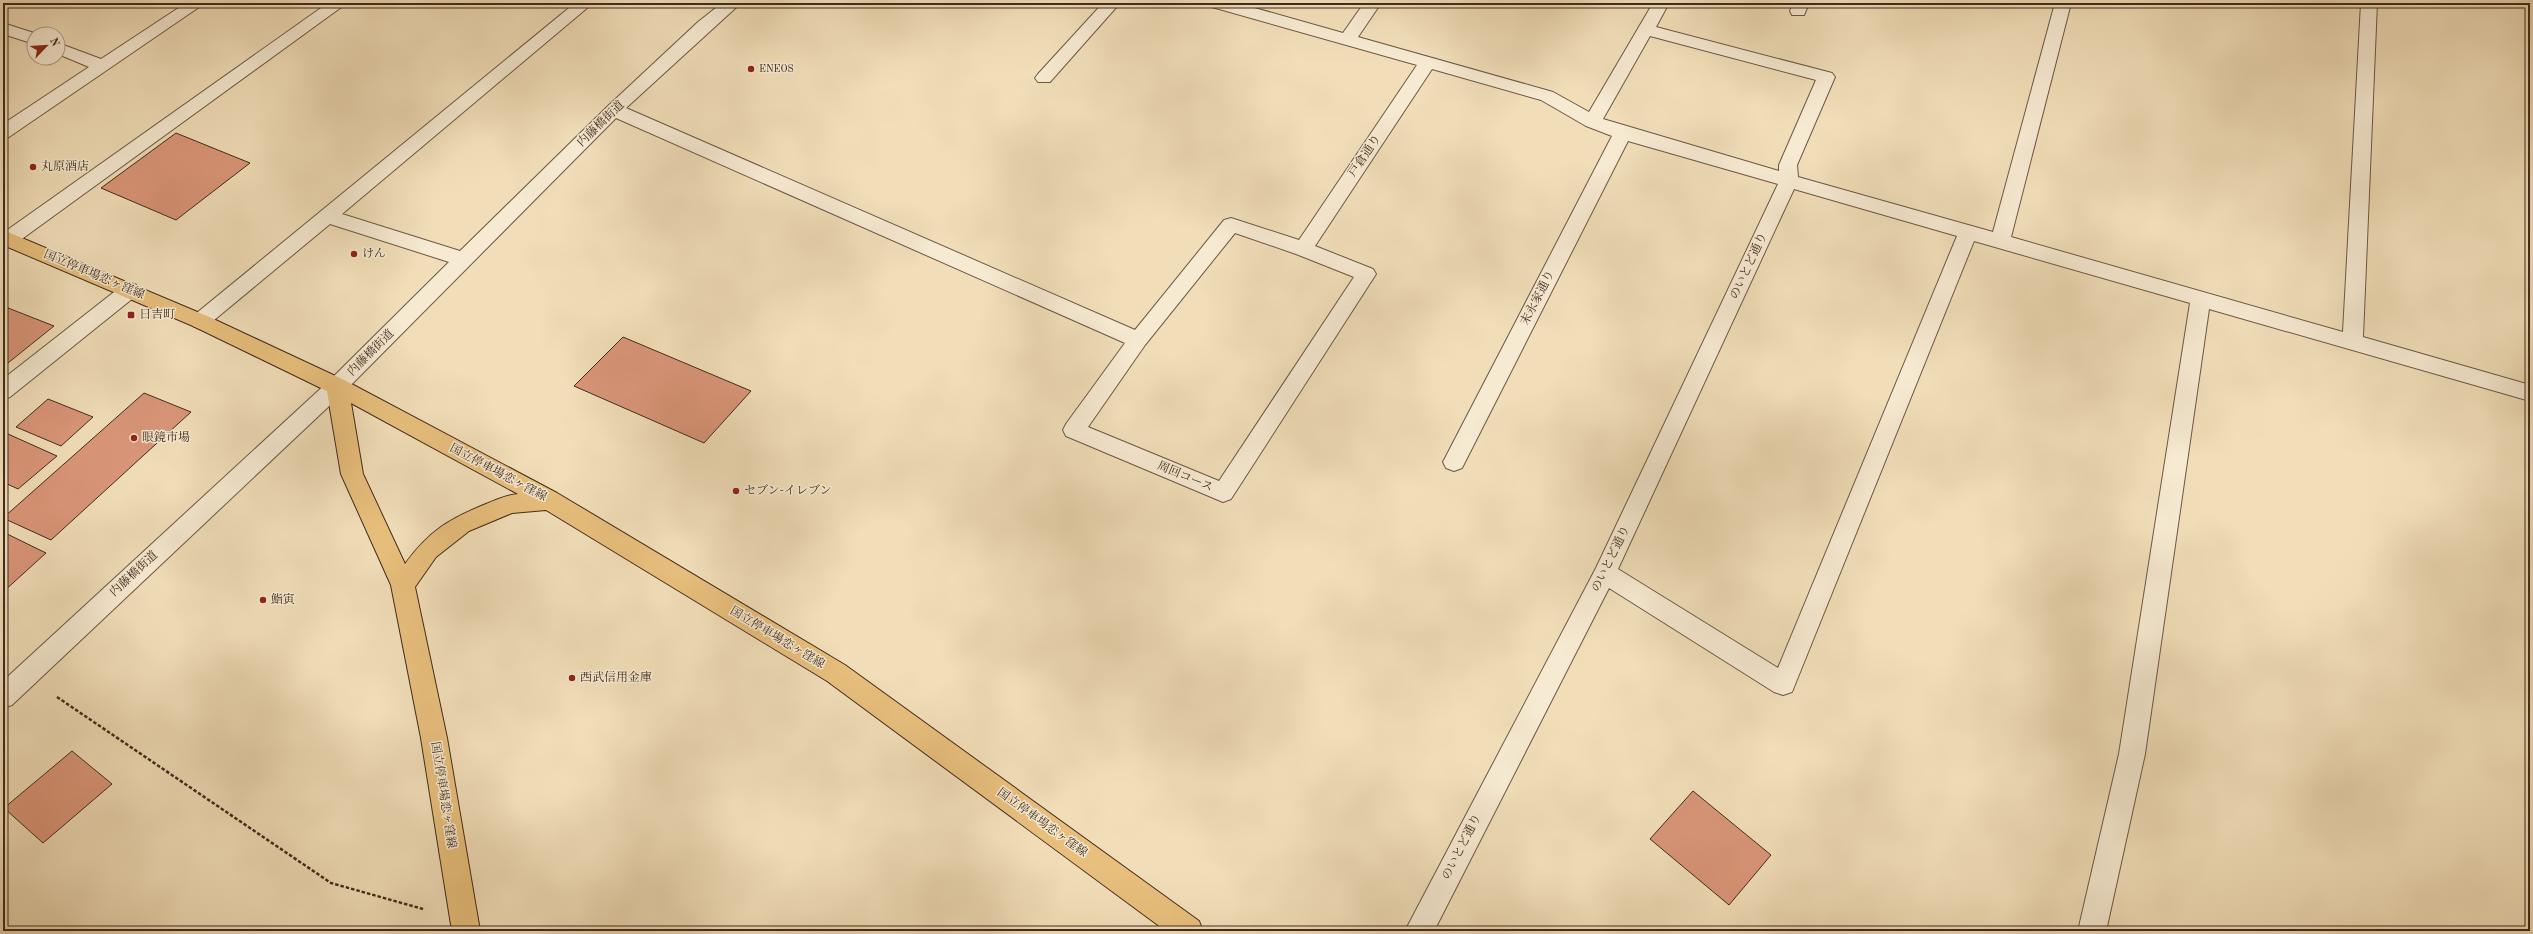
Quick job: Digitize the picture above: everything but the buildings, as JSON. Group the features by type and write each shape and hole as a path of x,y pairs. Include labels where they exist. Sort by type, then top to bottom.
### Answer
{"main road":[{"name":"国立停車場恋ヶ窪線","path":"5,238 200,321 337,386 549,500 836,673 1190,931"},
{"name":"国立停車場恋ヶ窪線","path":"337,386 352,474 403,585 434,738 465,926"},
{"path":"403,585 428,550 461,524 510,504 549,500"}],"street":[{"path":"3,133 196,3"},
{"path":"5,238 339,3"},
{"path":"200,321 585,3"},
{"name":"内藤橋街道","path":"3,697 337,386 614,110 704,26 733,3"},
{"path":"1044,78 1112,3"},
{"path":"1218,3 1427,64 1547,96 1592,122 1623,133 2530,393"},
{"path":"1347,40 1373,3"},
{"path":"1592,122 1661,3"},
{"path":"2000,241 2063,3"},
{"path":"2353,342 2369,3"},
{"path":"3,28 26,36"},
{"path":"1646,30 1826,76 1788,165 1789,180"},
{"path":"66,51 103,66"},
{"name":"戸倉通り","path":"1303,249 1427,64"},
{"path":"614,110 1138,340 1231,224 1303,249"},
{"name":"末永家通り","path":"1454,462 1623,133"},
{"name":"のいとど通り","path":"1419,931 1605,573 1789,180"},
{"path":"328,216 464,260"},
{"path":"1605,573 1783,684 1968,232"},
{"name":"周回コース","path":"1138,340 1074,430 1223,493 1366,274 1303,249"},
{"path":"3,391 130,290"},
{"path":"2092,931 2132,754 2201,298"}],"path":[{"path":"25,676 331,883 465,926"}],"place":[{"name":"ENEOS","path":"751,69"},
{"name":"丸原酒店","path":"33,167"},
{"name":"けん","path":"354,254"},
{"name":"日吉町","path":"131,315"},
{"name":"眼鏡市場","path":"134,438"},
{"name":"セブン-イレブン","path":"736,491"},
{"name":"鮨寅","path":"263,600"},
{"name":"西武信用金庫","path":"572,678"}]}
